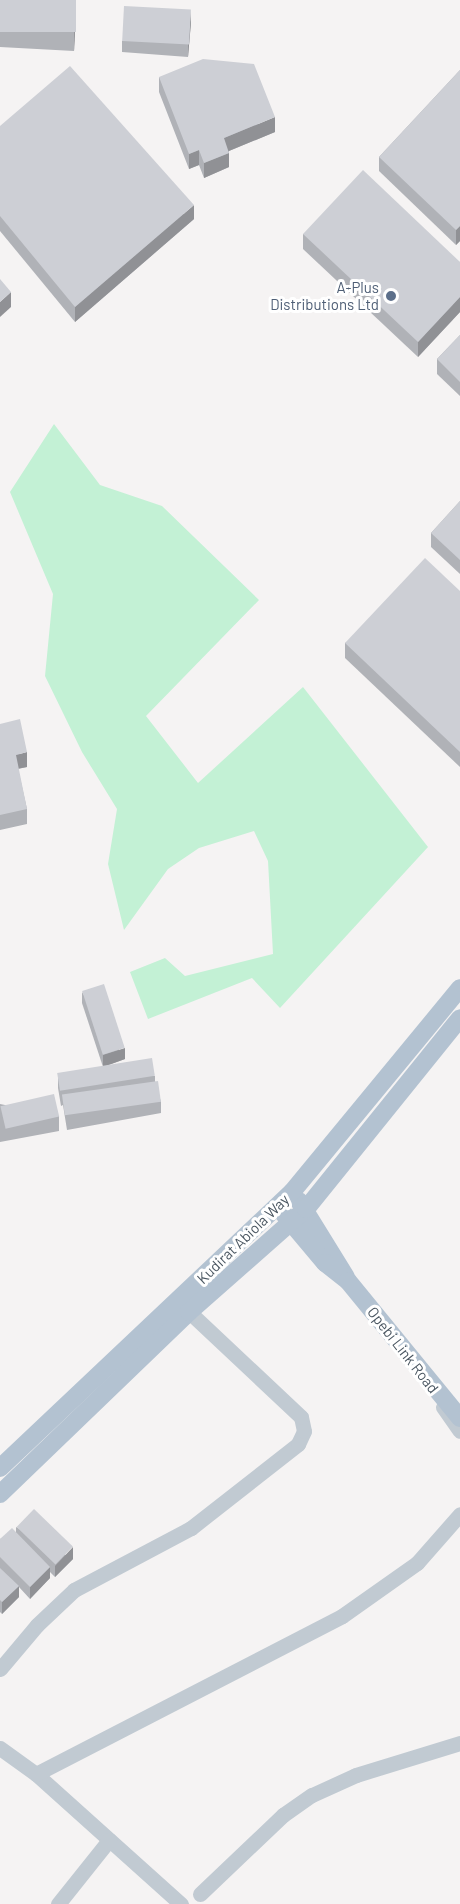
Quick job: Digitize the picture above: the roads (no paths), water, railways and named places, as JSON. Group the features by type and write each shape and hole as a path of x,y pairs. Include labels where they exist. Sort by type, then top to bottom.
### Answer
{"main road":[{"name":"Kudirat Abiola Way","path":"0,1467 292,1192 460,988"},
{"name":"Kudirat Abiola Way","path":"0,1494 189,1312 306,1209 460,1018"},
{"name":"Opebi Link Road","path":"292,1192 306,1209 348,1281 437,1393 460,1418"},
{"name":"Opebi Link Road","path":"277,1206 325,1263 348,1281"}],"street":[{"path":"0,1669 37,1625 74,1590 191,1528 298,1444 304,1431 301,1417 189,1312"},
{"path":"437,1393 460,1431"},
{"path":"36,1774 342,1616 417,1563 460,1514"},
{"path":"200,1894 283,1815 312,1795 356,1775 460,1743"},
{"path":"0,1748 36,1774 181,1904"},
{"path":"58,1904 109,1840"}],"place":[{"name":"A-Plus Distributions Ltd","path":"391,296"}]}
